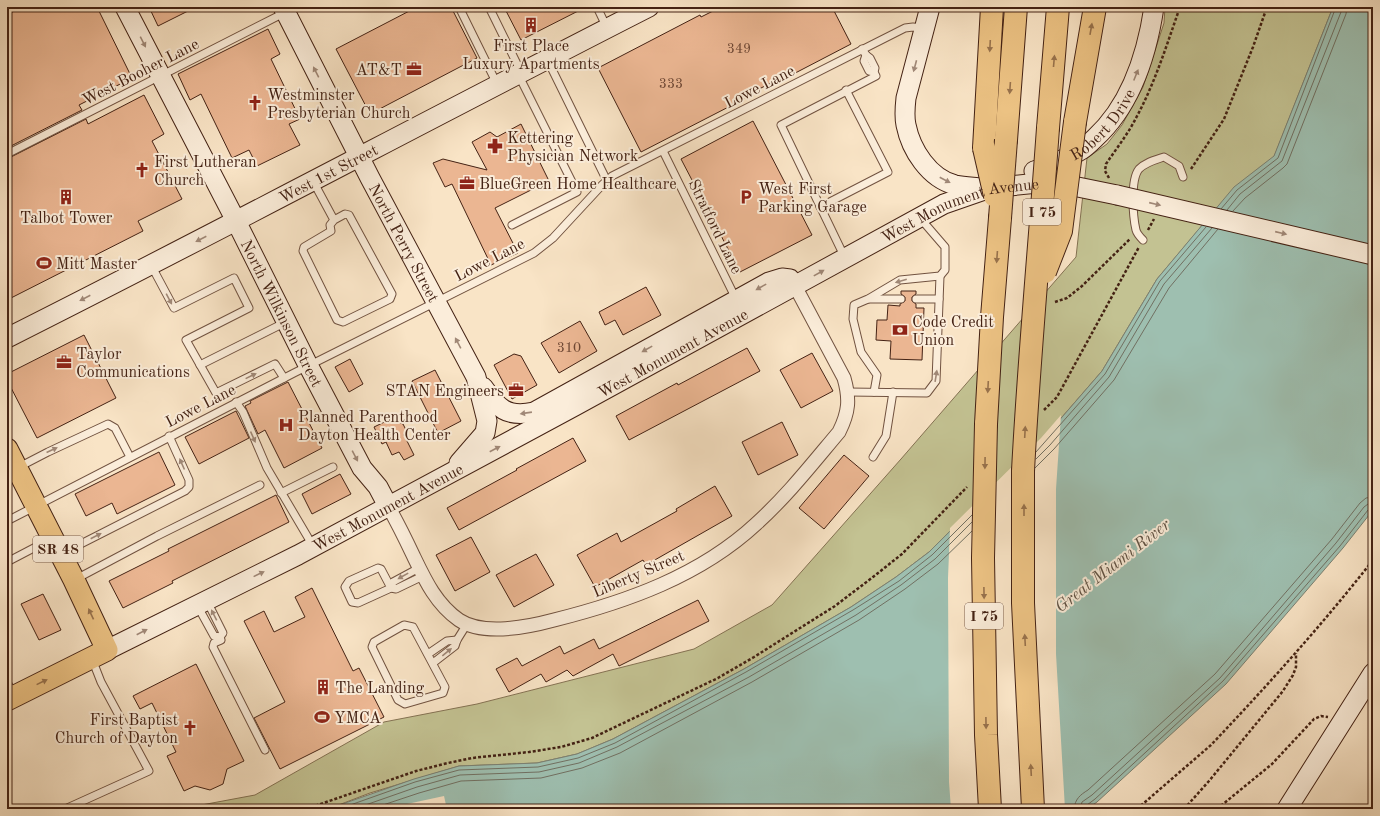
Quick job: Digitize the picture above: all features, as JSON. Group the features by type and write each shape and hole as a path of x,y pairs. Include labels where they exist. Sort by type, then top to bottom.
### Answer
{"highway":[{"path":"992,7 984,148 1000,218"},
{"name":"I 75","path":"990,809 986,728 983,550 986,424 992,317 1016,7"},
{"name":"I 75","path":"1033,809 1023,603 1024,471 1027,388 1045,299 1048,128 1058,7"},
{"path":"1045,299 1061,231 1075,122 1095,7"}],"main road":[{"name":"North Wilkinson Street","path":"125,7 236,221 308,366 362,468 378,487 388,506"},
{"name":"West 1st Street","path":"7,338 649,7"},
{"path":"930,7 906,98 906,125 918,155 930,170 940,178 954,185 990,188"},
{"name":"Robert Drive","path":"990,188 1045,167 1082,150 1104,130 1116,114 1128,93 1151,32 1154,7"},
{"name":"North Perry Street","path":"284,10 359,157 476,377 487,421 485,432 448,474"},
{"name":"West Monument Avenue","path":"10,693 100,654 313,546 448,474 740,307 795,286 944,204 990,188 1038,183 1068,185 1117,195 1373,255"},
{"path":"476,377 495,404 501,409 511,414 534,412 740,307"},
{"name":"SR 48","path":"7,448 74,580 100,654"},
{"path":"1287,809 1368,692 1373,673"}],"street":[{"path":"795,286 844,378 848,392"},
{"name":"Liberty Street","path":"468,625 486,628 531,626 586,612 629,598 674,579 701,565 744,534 783,498 839,432 848,410 848,392"},
{"name":"North Wilkinson Street","path":"388,506 433,594 445,609 468,625"}],"lane":[{"path":"459,7 498,84"},
{"path":"489,7 577,192 588,200"},
{"path":"597,7 608,28"},
{"name":"West Booher Lane","path":"7,154 160,76 284,10"},
{"name":"Lowe Lane","path":"7,521 169,436 534,253 553,238 612,176 864,52 905,28 925,28"},
{"path":"846,258 781,125 846,90 876,76 874,72 869,71 864,61 864,52"},
{"path":"547,59 607,181"},
{"path":"820,207 888,172 846,90"},
{"name":"Stratford Lane","path":"663,151 740,307"},
{"path":"1143,240 1136,232 1134,198 1135,178 1139,170 1150,161 1164,157 1179,166 1183,177"},
{"path":"313,181 334,220"},
{"path":"512,225 577,192"},
{"path":"345,214 349,215 392,294 390,299 343,322 337,320 303,251 304,247 331,231 330,225 334,220 345,214"},
{"path":"848,392 927,393 936,381 940,276 945,270 945,247 919,217"},
{"path":"151,265 174,308 234,278 249,308 186,340 216,393 275,364 284,378"},
{"path":"874,392 877,375 861,352 853,319 854,305 868,299 900,280 940,276"},
{"path":"868,299 901,299"},
{"path":"916,299 939,299"},
{"path":"200,365 286,322"},
{"path":"874,457 886,436 894,392"},
{"path":"236,402 243,412 267,468 313,546"},
{"path":"17,468 108,424 115,428 130,456"},
{"path":"7,562 57,546 185,491 189,487 189,480 169,436"},
{"path":"281,493 333,467"},
{"path":"74,580 157,536 260,485"},
{"path":"390,588 381,569 378,568 349,581 345,587 352,602 358,603 390,588 393,582 421,572"},
{"path":"202,603 214,636 220,637"},
{"path":"202,603 223,633 220,637 221,640 214,643 213,647 264,750"},
{"path":"433,662 455,646 457,640 468,625"},
{"path":"404,626 413,627 433,662 445,687 443,693 405,704 398,700 372,647 374,642 404,626"},
{"path":"428,654 446,641 457,640"},
{"path":"65,809 149,772 101,682 100,654"}],"path":[{"path":"1183,177 1192,168 1224,119 1253,47 1267,7"},
{"path":"1040,414 1057,397 1156,214"},
{"path":"1045,299 1066,298 1082,286 1124,246 1136,232"},
{"path":"306,809 416,771 448,763 472,758 562,747 592,738 718,678 835,606 873,577 902,554 968,486"},
{"path":"1137,809 1211,745 1267,686 1373,560"},
{"path":"1184,809 1209,781 1289,682 1296,667 1296,652"},
{"path":"1218,809 1272,764 1314,719 1321,716 1328,717"}],"shaded area":[{"path":"1165,7 1333,7 1274,157 1221,203 1157,279 1102,371 1043,439 929,552 896,577 851,607 744,669 613,739 577,754 537,763 459,766 370,793 328,809 180,809 255,795 384,722 477,704 694,649 772,605 1076,257 1087,158 1107,144 1122,125 1143,87 1164,23"}],"water":[{"name":"Great Miami River","path":"1333,7 1373,7 1373,510 1343,548 1226,684 1097,802 1087,809 328,809 414,779 459,766 537,763 577,754 613,739 744,669 851,607 896,577 929,552 1043,439 1102,371 1157,279 1234,187 1274,156"}],"pier":[{"path":"1061,415 1056,489 1056,654 1065,809 951,809 949,782 948,578 950,528 1041,438"},
{"path":"444,796 446,805 429,809 408,809 407,804"}],"building":[{"path":"22,7 97,7 132,78 79,105 82,110 7,148 7,15"},
{"path":"149,7 196,7 158,26"},
{"path":"417,7 451,7 477,58 370,114 336,49"},
{"name":"First Place Luxury Apartments","path":"504,7 586,7 521,40"},
{"path":"721,7 832,7 851,44 778,82 777,80 743,97 744,99 641,152 598,68 700,15 701,17"},
{"name":"Westminster Presbyterian Church","path":"268,29 280,54 271,59 300,119 289,124 300,145 257,166 249,150 232,158 201,94 190,100 178,74"},
{"name":"Talbot Tower","path":"144,95 164,134 152,141 182,199 138,221 143,231 7,300 7,159 86,119 88,124"},
{"name":"West First Parking Garage","path":"753,121 812,235 740,272 681,159"},
{"path":"521,124 549,181 495,208 518,253 491,265 452,184 445,187 433,163 443,159 487,170 472,142 490,132 497,137"},
{"path":"646,287 661,315 623,335 615,320 605,325 599,312"},
{"name":"Code Credit Union","path":"901,291 916,291 916,294 912,297 912,301 916,304 916,308 924,308 922,360 890,359 891,341 876,340 877,320 887,320 888,305 900,306 900,304 905,301 905,297 901,294"},
{"path":"580,321 597,351 559,373 541,343"},
{"path":"84,335 116,398 37,438 7,380 7,374"},
{"path":"747,348 760,371 629,440 616,416"},
{"path":"812,353 833,391 801,408 780,370"},
{"path":"514,354 521,356 537,385 512,399 494,365"},
{"path":"350,359 363,384 349,392 335,367"},
{"path":"435,370 461,421 438,433 412,381"},
{"name":"Planned Parenthood Dayton Health Center","path":"288,382 322,448 284,468 265,430 258,434 245,406 251,403 250,401"},
{"path":"236,411 249,438 199,464 185,437"},
{"path":"395,417 398,422 403,424 406,430 404,435 414,455 404,460 399,452 392,455 386,442 382,444 374,427"},
{"path":"782,422 798,455 758,475 742,442"},
{"path":"573,438 586,461 459,530 447,508"},
{"path":"159,452 175,485 117,514 112,503 86,516 75,494"},
{"path":"844,455 869,476 824,529 799,508"},
{"path":"340,474 351,494 312,514 302,494"},
{"path":"715,486 732,516 646,565 643,560 595,587 577,555 617,533 621,542 677,511 676,509"},
{"path":"276,495 289,522 172,581 173,583 123,608 109,581 169,551 168,549"},
{"path":"471,537 490,572 455,591 436,555"},
{"path":"536,554 554,585 514,607 496,575"},
{"name":"The Landing","path":"312,588 353,671 359,668 384,717 280,769 254,718 285,702 244,621 264,611 274,632 305,617 295,597"},
{"path":"43,594 61,630 39,640 21,604"},
{"path":"698,600 709,621 619,666 613,654 573,676 567,670 546,682 541,674 509,692 496,669 517,658 522,666 560,646 564,654 594,639 599,649"},
{"path":"196,664 244,761 227,769 223,784 210,790 195,786 184,791 167,756 176,752 152,703 140,709 133,696"}],"place":[{"name":"First Place Luxury Apartments","path":"531,25"},
{"name":"AT&T","path":"414,69"},
{"name":"Westminster Presbyterian Church","path":"255,103"},
{"name":"Kettering Physician Network","path":"495,146"},
{"name":"First Lutheran Church","path":"142,170"},
{"name":"BlueGreen Home Healthcare","path":"467,183"},
{"name":"Talbot Tower","path":"66,197"},
{"name":"West First Parking Garage","path":"746,197"},
{"name":"Mitt Master","path":"44,263"},
{"name":"Code Credit Union","path":"900,330"},
{"name":"Taylor Communications","path":"64,362"},
{"name":"STAN Engineers","path":"516,390"},
{"name":"Planned Parenthood Dayton Health Center","path":"286,425"},
{"name":"The Landing","path":"323,687"},
{"name":"YMCA","path":"322,717"},
{"name":"First Baptist Church of Dayton","path":"190,728"}]}
